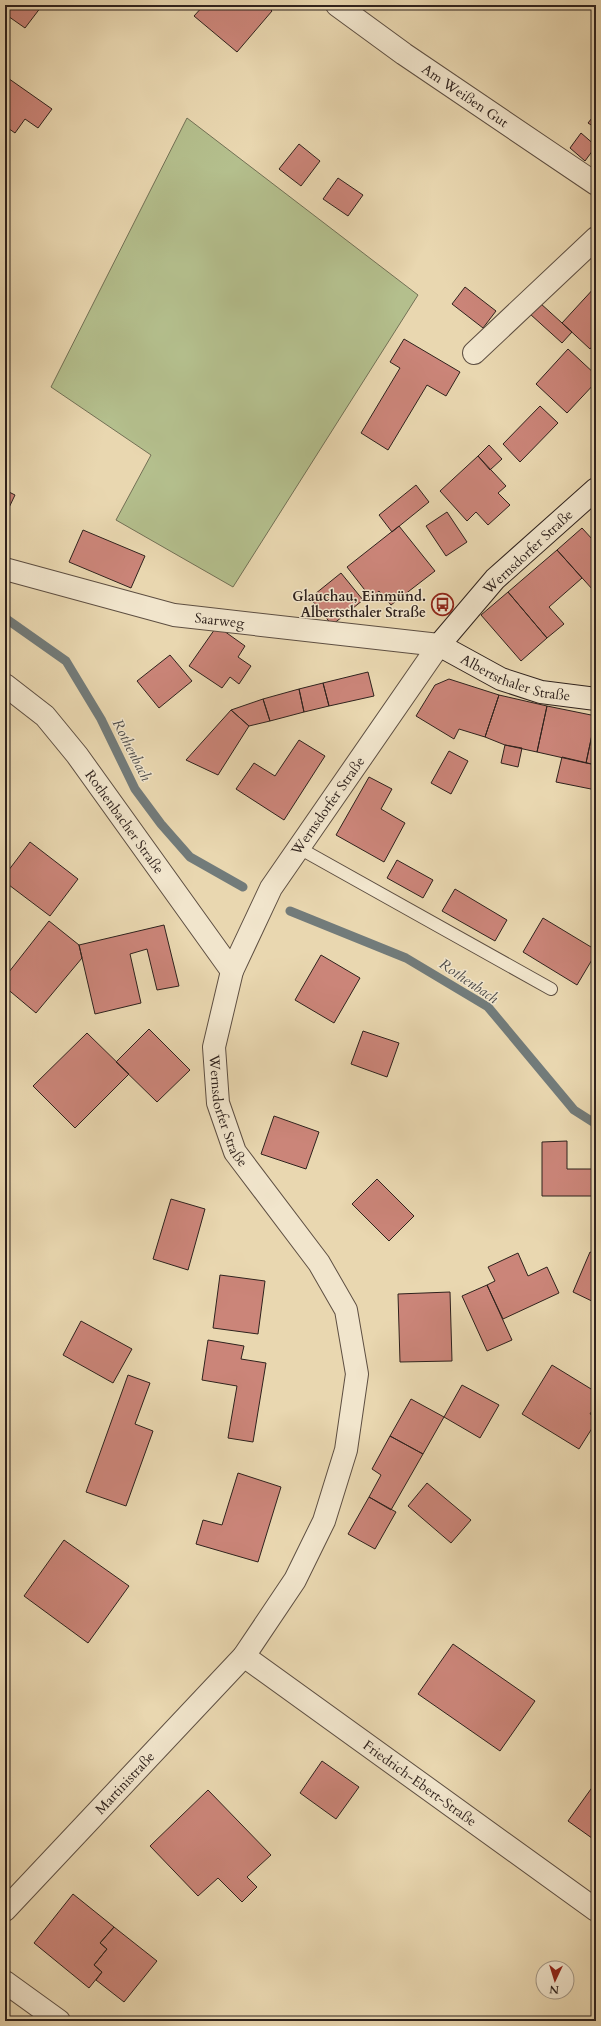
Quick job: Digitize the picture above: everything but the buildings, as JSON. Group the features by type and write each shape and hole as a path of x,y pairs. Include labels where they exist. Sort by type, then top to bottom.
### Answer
{"street":[{"name":"Am Weißen Gut","path":"337,5 404,54 596,184"},
{"path":"474,353 596,238"},
{"name":"Wernsdorfer Straße","path":"244,1656 295,1580 324,1521 346,1450 357,1374 346,1310 319,1263 235,1152 218,1103 214,1047 232,971 271,888 440,645 495,579 596,489"},
{"name":"Saarweg","path":"5,570 174,615 440,645"},
{"name":"Albertsthaler Straße","path":"440,645 501,679 541,692 596,699"},
{"name":"Rothenbacher Straße","path":"5,685 45,716 77,755 232,971"},
{"name":"Friedrich-Ebert-Straße","path":"244,1656 596,1910"},
{"name":"Martinistraße","path":"5,1910 244,1656"},
{"path":"5,1982 59,2021"}],"lane":[{"path":"299,848 551,989"}],"green space":[{"path":"187,118 418,295 233,587 116,520 151,455 51,387"}],"waterway":[{"name":"Rothenbach","path":"5,618 66,661 101,719 135,789 161,824 190,857 243,887"},
{"name":"Rothenbach","path":"290,911 406,958 488,1007 574,1110 596,1124"}],"place":[{"name":"Glauchau, Einmünd. Albertsthaler Straße","path":"442,604"}]}
